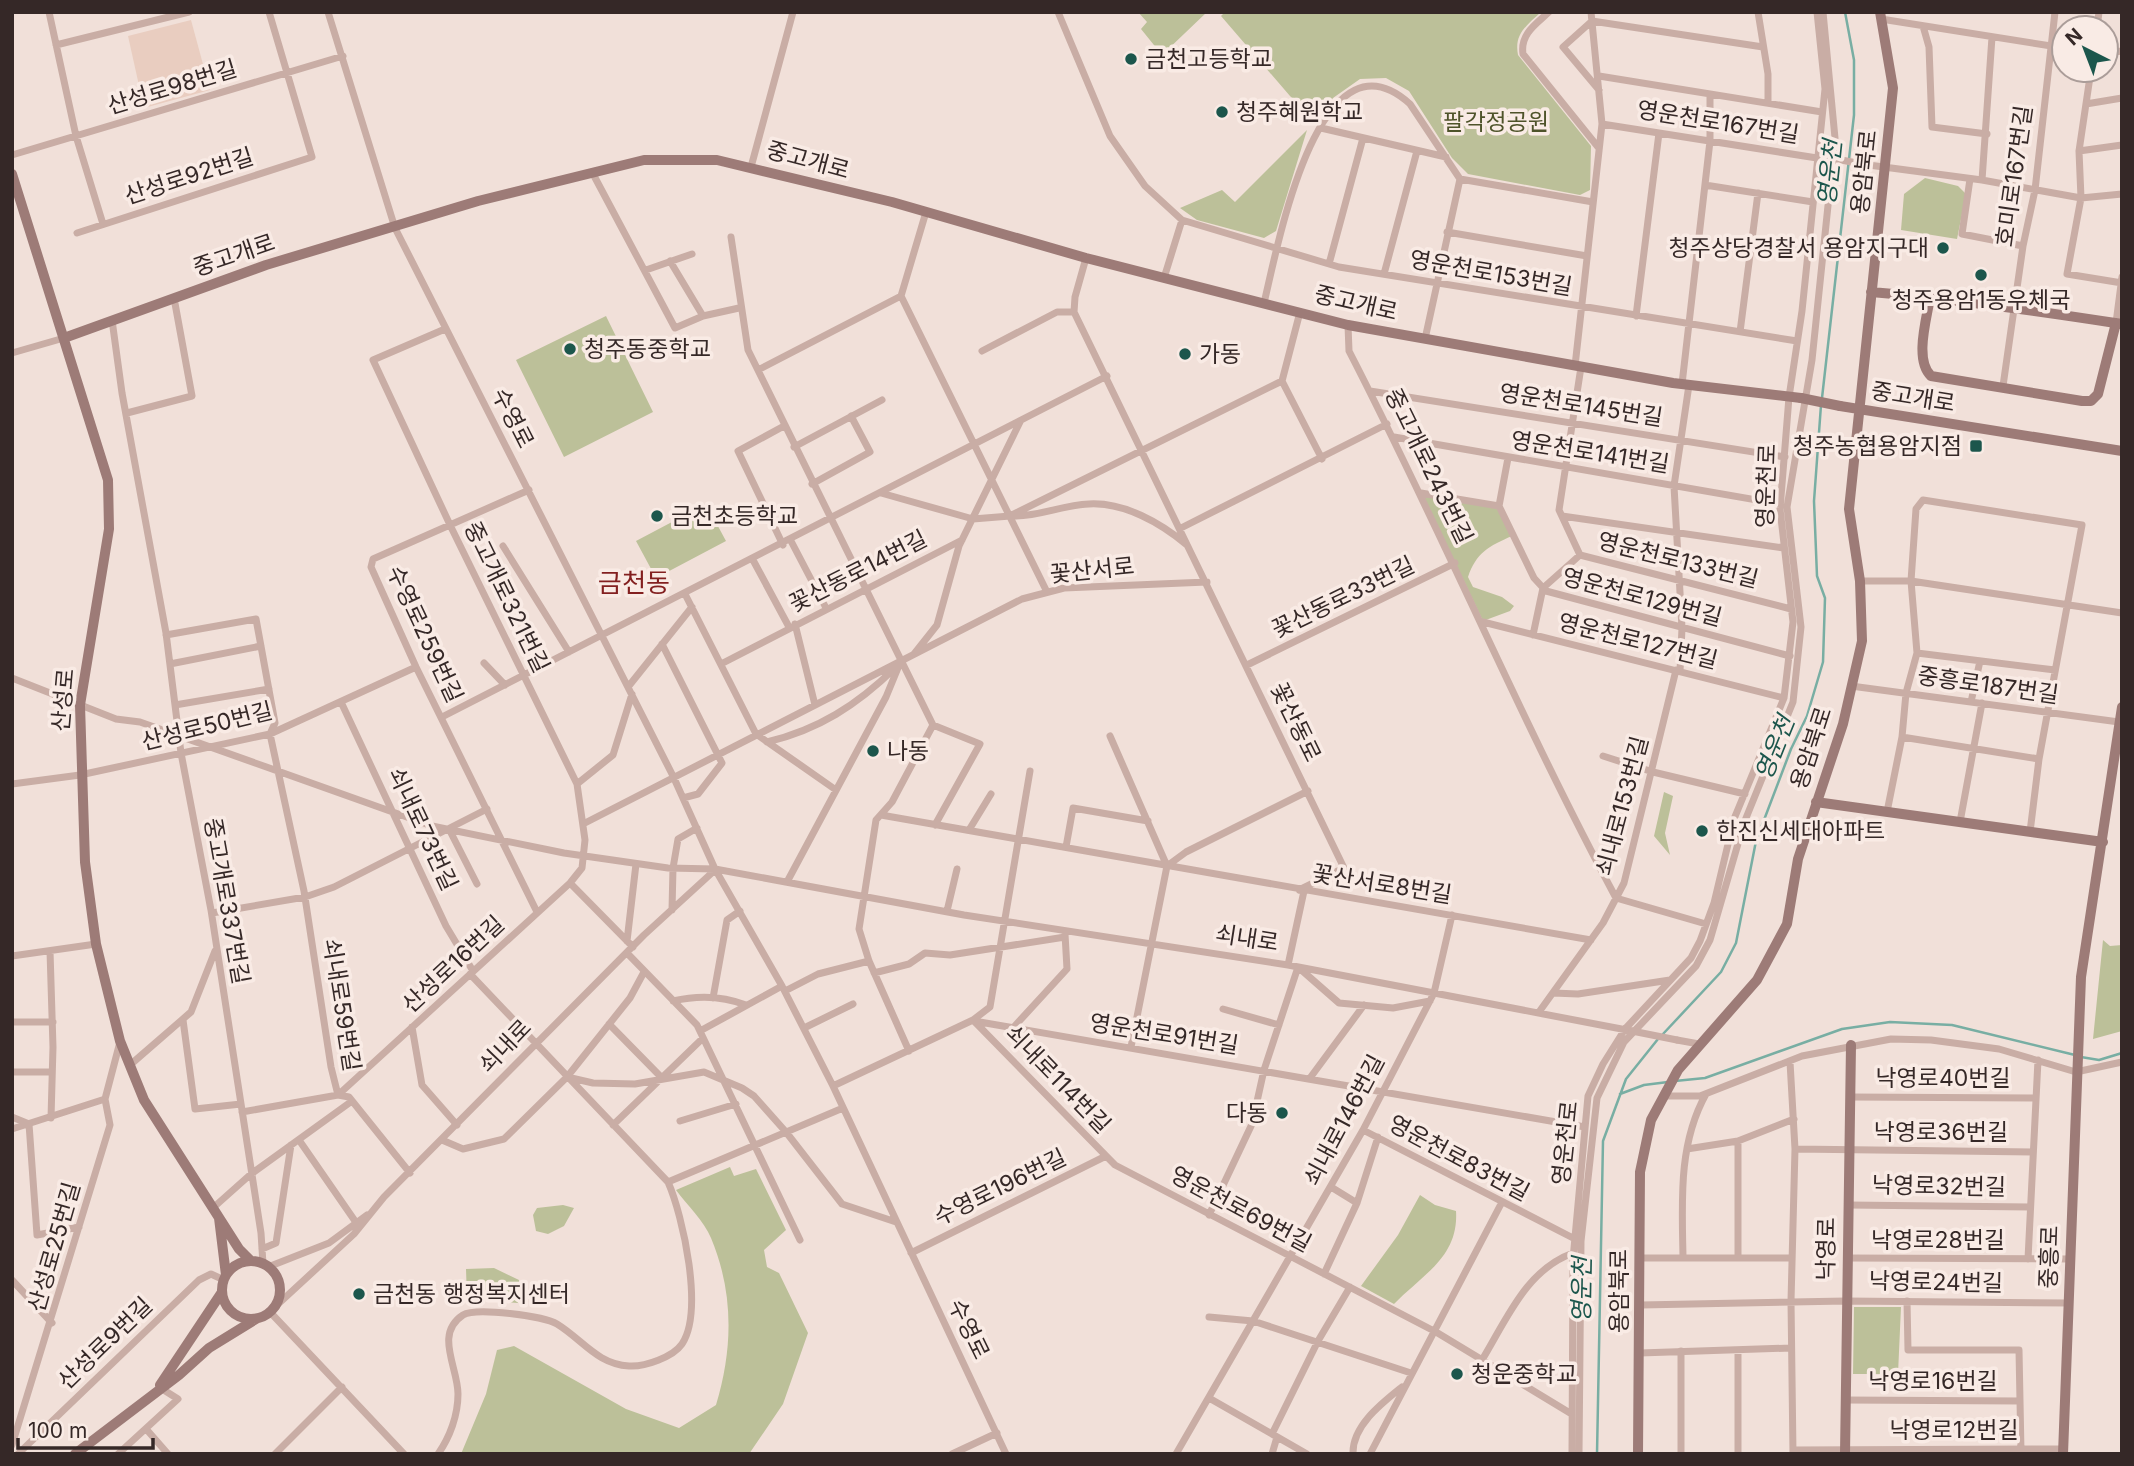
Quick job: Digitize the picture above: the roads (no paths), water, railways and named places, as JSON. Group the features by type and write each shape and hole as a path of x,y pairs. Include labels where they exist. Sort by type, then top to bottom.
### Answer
{"street":[{"path":"49,12 76,136 103,224"},
{"path":"56,45 188,12"},
{"path":"269,12 288,73"},
{"name":"수영로","path":"328,12 395,228 673,776 715,869 783,988 833,1086 1006,1454"},
{"path":"751,166 793,12"},
{"path":"1058,12 1110,136 1144,186 1182,220 1164,278"},
{"path":"1549,12 1527,33 1522,44 1523,54 1598,147"},
{"path":"1758,12 1768,103"},
{"name":"영운천로","path":"1572,1454 1570,1413 1573,1253 1588,1096 1603,1064 1691,958 1706,924 1734,819 1784,698 1790,656 1791,609 1780,503 1789,397 1822,112 1824,69 1817,12"},
{"path":"1579,1454 1581,1241 1597,1098 1624,1042 1696,966 1710,940 1744,823 1793,702 1801,627 1787,507 1814,348 1835,138 1823,12"},
{"path":"1600,91 1563,47 1592,16 1763,47"},
{"name":"영운천로133번길","path":"1592,16 1602,124 1572,423 1559,510 1580,555 1791,609"},
{"path":"1881,16 1923,26 2050,46"},
{"name":"용암북로","path":"1640,1453 1640,1172 1651,1120 1662,1096 1699,1044 1757,980 1787,924 1798,859 1843,724 1862,641 1860,581 1849,509 1893,88 1881,16"},
{"path":"1923,26 1929,47 1932,127 1987,134"},
{"path":"1982,180 1992,37"},
{"name":"호미로167번길","path":"2003,386 2023,246 2035,190 2050,46"},
{"name":"산성로98번길","path":"12,155 343,56"},
{"name":"산성로92번길","path":"77,233 312,157 288,73"},
{"path":"1599,76 1822,112"},
{"path":"1930,297 1922,358 1925,370 1931,376 2091,401 2098,394 2119,323 2121,281 2067,274 2081,198 2079,151 2089,84"},
{"path":"1264,303 1300,165 1310,142 1345,97 1359,87 1382,86 1399,94 1410,104 1460,179 1593,202"},
{"name":"쇠내로153번길","path":"1539,1012 1591,940 1624,883 1678,671 1682,628 1674,486 1710,141 1710,94"},
{"path":"2086,104 2122,98"},
{"name":"영운천로167번길","path":"1602,124 1817,158 1827,156 1886,169"},
{"path":"1321,128 1446,158"},
{"path":"1636,316 1659,133"},
{"path":"1329,264 1363,138"},
{"path":"2079,151 2122,145"},
{"path":"1384,274 1417,151"},
{"name":"중고개로","path":"12,352 64,338 266,265 478,201 644,160 717,160 751,166 1086,258 1348,325 1685,384 1801,398 2122,452"},
{"path":"1886,169 1982,180 2081,198 2122,194"},
{"path":"592,172 675,328 703,316 739,308"},
{"name":"산성로","path":"12,174 107,480 109,529 80,705 80,775 85,862 96,944 120,1041 144,1100 239,1249 251,1261"},
{"path":"1424,339 1460,179"},
{"path":"1970,179 1962,234 2023,246"},
{"path":"1705,185 1813,202"},
{"path":"1740,332 1758,193"},
{"path":"926,212 901,296 1047,592"},
{"name":"영운천로153번길","path":"1182,220 1329,264 1582,308 1797,341"},
{"path":"1447,232 1587,256"},
{"path":"731,237 739,308 748,350 811,484 933,725 980,744 935,825"},
{"path":"646,270 692,254"},
{"path":"982,351 1057,312 1074,312 1075,297 1086,258"},
{"path":"670,261 703,316"},
{"path":"1871,292 2014,306 2075,319 2119,323"},
{"path":"758,370 901,296"},
{"path":"127,413 192,396 174,298"},
{"name":"꽃산동로","path":"1074,312 1143,449 1344,868 1301,890"},
{"path":"1300,312 1282,381 1322,459"},
{"name":"중고개로337번길","path":"112,320 166,635 178,737 212,913 265,1265"},
{"name":"중고개로243번길","path":"1348,325 1349,351 1421,493 1586,842 1616,898"},
{"name":"중고개로321번길","path":"445,329 373,360 451,527 577,784 583,824 582,856"},
{"path":"442,717 787,543 880,492 1107,376"},
{"path":"880,492 974,519 1010,516 1282,381"},
{"name":"영운천로145번길","path":"1370,391 1785,457"},
{"path":"794,447 882,400"},
{"path":"811,484 870,452 851,416"},
{"path":"962,540 1020,421"},
{"path":"1181,528 1387,424"},
{"path":"783,426 738,451 787,543 827,608"},
{"name":"영운천로141번길","path":"1394,438 1780,503"},
{"path":"1421,493 1499,506 1508,458"},
{"name":"수영로259번길","path":"529,490 451,527 373,559 371,567 416,667 537,912"},
{"path":"1887,812 1902,737 1906,693 1917,653 1911,581 1916,509 1923,500 2082,525 2039,759 2031,832"},
{"name":"꽃산동로","path":"1010,516 1033,516 1089,504 1108,505 1152,521 1190,548"},
{"name":"영운천로129번길","path":"1499,506 1534,578 1543,589 1790,656"},
{"path":"1562,516 1784,548"},
{"name":"꽃산동로14번길","path":"721,664 792,625 962,540"},
{"name":"꽃산동로14번길","path":"946,594 962,540"},
{"path":"503,546 569,652"},
{"path":"1533,635 1543,589 1580,555"},
{"path":"753,560 792,625 815,705"},
{"name":"꽃산동로33번길","path":"1247,665 1455,564"},
{"path":"1860,581 1911,581 2122,613"},
{"name":"꽃산서로","path":"583,824 1022,599 1077,587 1207,582"},
{"path":"685,594 756,734 836,790"},
{"name":"꽃산서로","path":"912,656 937,625 946,594"},
{"path":"577,784 613,755 630,691 662,644 692,607"},
{"name":"쇠내로59번길","path":"166,635 256,619 275,723 270,734 305,897 331,1067 338,1095 352,1101 410,1173"},
{"name":"영운천로127번길","path":"1483,622 1784,698"},
{"path":"662,644 722,763 698,794 683,798"},
{"path":"170,664 261,646"},
{"path":"1917,653 2055,670"},
{"path":"1971,702 1980,661"},
{"path":"767,742 802,734 836,715 882,680 900,662"},
{"path":"787,882 886,697 900,662"},
{"path":"484,663 505,685"},
{"name":"산성로50번길","path":"12,784 80,775 270,734 416,667"},
{"path":"12,678 116,719 140,722 206,748 394,813 449,829 582,856 673,868 715,869"},
{"name":"중흥로187번길","path":"1852,685 2119,722"},
{"path":"175,705 268,689"},
{"name":"쇠내로73번길","path":"341,702 446,926 471,973 668,1182"},
{"path":"1960,822 1982,704"},
{"path":"1816,802 2103,842 2122,707"},
{"path":"909,1051 869,961 859,929 876,820 892,802 933,725"},
{"path":"1110,736 1167,866 1130,1047"},
{"path":"1902,737 2039,759"},
{"path":"1603,757 1745,794"},
{"path":"833,1086 973,1020 990,1007 1021,839 1030,771"},
{"path":"1167,866 1186,852 1308,791"},
{"path":"969,830 991,794"},
{"path":"1066,847 1073,808 1148,821"},
{"path":"212,913 305,897 334,887 487,809"},
{"name":"꽃산서로8번길","path":"881,815 1591,940"},
{"path":"672,910 673,868 678,839 697,828"},
{"path":"449,829 477,884"},
{"name":"중흥로","path":"2063,1451 2081,977 2103,842"},
{"name":"산성로16번길","path":"338,1095 570,883 582,868 582,856"},
{"path":"626,941 636,863"},
{"name":"쇠내로","path":"273,1309 354,1234 368,1215 536,1044 715,869 1065,933 1151,943 1288,965 1432,997 1539,1012 1699,1044"},
{"path":"947,911 957,869"},
{"path":"570,883 626,941 644,972 701,1035 800,1240"},
{"path":"1288,965 1301,890"},
{"path":"1616,898 1706,924"},
{"path":"713,998 727,919 740,911"},
{"name":"쇠내로146번길","path":"1176,1454 1363,1130 1432,997 1452,915"},
{"path":"874,973 909,964 925,953 950,956 1065,933 1067,969 1012,1029"},
{"path":"12,957 96,944"},
{"path":"130,1065 191,1013 216,949"},
{"path":"50,951 53,1022 51,1118"},
{"path":"613,1125 701,1035 746,1005 818,974 869,961"},
{"path":"1209,1214 1252,1124 1264,1070 1298,967 1339,1003 1393,1008 1432,997"},
{"path":"442,1140 463,1149 504,1139 567,1077 631,998 644,972"},
{"path":"1553,993 1578,994 1671,980"},
{"path":"673,1002 691,997 730,999 746,1005"},
{"path":"804,1028 853,1004"},
{"path":"1310,1078 1364,1005"},
{"path":"1223,1009 1279,1025"},
{"path":"183,1020 195,1110 241,1108 338,1095"},
{"name":"영운천로91번길","path":"973,1020 1012,1029 1382,1090 1585,1127"},
{"name":"쇠내로114번길","path":"973,1020 1115,1165"},
{"path":"14,1022 53,1022"},
{"path":"609,1024 661,1077"},
{"path":"412,1027 422,1085 457,1125"},
{"path":"1662,1096 1707,1094 1790,1062 1850,1045 1891,1039 1931,1040 1998,1049 2076,1067 2122,1062"},
{"name":"산성로25번길","path":"12,1445 52,1323 110,1125 105,1099 120,1041"},
{"name":"낙영로","path":"1845,1451 1850,1045"},
{"name":"낙영로28번길","path":"2028,1259 2038,1060"},
{"path":"1790,1062 1795,1149 1791,1301 1793,1452"},
{"path":"12,1072 52,1072"},
{"path":"567,1077 593,1083 635,1084 661,1077 704,1072 754,1096 842,1204 896,1222"},
{"path":"1683,1257 1682,1194 1689,1132 1707,1094"},
{"name":"낙영로40번길","path":"1850,1097 2035,1098"},
{"path":"12,1129 105,1099"},
{"path":"256,1319 233,1313 224,1283 216,1211 251,1174 352,1101"},
{"path":"680,1121 736,1104"},
{"path":"438,1454 455,1420 458,1393 448,1335 453,1324 466,1313 479,1310 556,1323 605,1362 632,1367 659,1360 682,1344 692,1309 680,1209 668,1182 843,1108"},
{"path":"12,1117 29,1124"},
{"path":"1687,1149 1738,1141 1794,1119"},
{"path":"29,1124 37,1234 79,1227"},
{"name":"영운천로83번길","path":"1363,1130 1575,1239"},
{"path":"1324,1274 1357,1203 1378,1138"},
{"path":"299,1140 355,1222"},
{"path":"1738,1141 1738,1256"},
{"path":"262,1248 276,1244 291,1145"},
{"name":"낙영로36번길","path":"1795,1149 2033,1156"},
{"name":"수영로196번길","path":"911,1253 1106,1156"},
{"name":"영운천로69번길","path":"1115,1165 1433,1331 1570,1413"},
{"path":"1331,1186 1357,1203"},
{"path":"1370,1454 1502,1202"},
{"name":"낙영로32번길","path":"1848,1205 2031,1207"},
{"path":"265,1265 330,1243 368,1215"},
{"path":"1482,1360 1527,1285 1540,1271 1573,1253"},
{"path":"1639,1258 1792,1258"},
{"name":"낙영로28번길","path":"1847,1258 2070,1259"},
{"path":"75,1454 142,1404 159,1387 224,1283 239,1264 251,1261 265,1265 279,1280 279,1298 273,1309 231,1332 179,1375 159,1387"},
{"name":"산성로9번길","path":"18,1454 199,1280 211,1274 224,1283"},
{"path":"12,1280 52,1323"},
{"path":"1272,1454 1274,1435 1318,1341 1350,1287"},
{"name":"낙영로24번길","path":"1641,1305 1791,1301 2068,1303"},
{"path":"1907,1301 1908,1350 2019,1350 2021,1452"},
{"path":"273,1309 404,1454"},
{"path":"1209,1317 1253,1321 1411,1373"},
{"path":"1640,1353 1791,1348"},
{"path":"1738,1350 1738,1454"},
{"path":"1681,1351 1681,1454"},
{"path":"1353,1454 1354,1438 1369,1418 1406,1384"},
{"path":"118,1454 178,1399 159,1387"},
{"path":"275,1454 342,1387"},
{"path":"1209,1398 1307,1454"},
{"name":"낙영로16번길","path":"1846,1400 2020,1401"},
{"path":"147,1430 168,1454"},
{"path":"952,1454 996,1433"},
{"name":"낙영로12번길","path":"1793,1452 2063,1451"}],"waterway":[{"name":"영운천","path":"1822,398 1854,115 1854,60 1845,12"},
{"name":"영운천","path":"1663,1034 1721,972 1736,943 1756,841 1791,749 1807,716 1823,662 1825,598 1817,576 1814,501 1821,405"},
{"path":"1675,1081 1705,1078 1842,1029 1890,1022 1952,1025 2075,1055"},
{"name":"영운천","path":"1597,1454 1603,1141 1626,1079 1658,1039"},
{"path":"2081,1057 2099,1060 2122,1053"},
{"path":"1620,1094 1644,1085 1668,1082"}],"place":[{"name":"금천고등학교","path":"1131,59"},
{"name":"청주혜원학교","path":"1222,112"},
{"name":"청주상당경찰서 용암지구대","path":"1943,248"},
{"name":"청주용암1동우체국","path":"1981,275"},
{"name":"청주동중학교","path":"570,349"},
{"name":"가동","path":"1185,354"},
{"name":"청주농협용암지점","path":"1976,446"},
{"name":"금천초등학교","path":"657,516"},
{"name":"나동","path":"873,751"},
{"name":"한진신세대아파트","path":"1702,831"},
{"name":"다동","path":"1282,1113"},
{"name":"금천동 행정복지센터","path":"359,1294"},
{"name":"청운중학교","path":"1457,1374"}],"district":[{"name":"금천동","path":"634,583"}],"park label":[{"name":"팔각정공원","path":"1496,122"}]}
